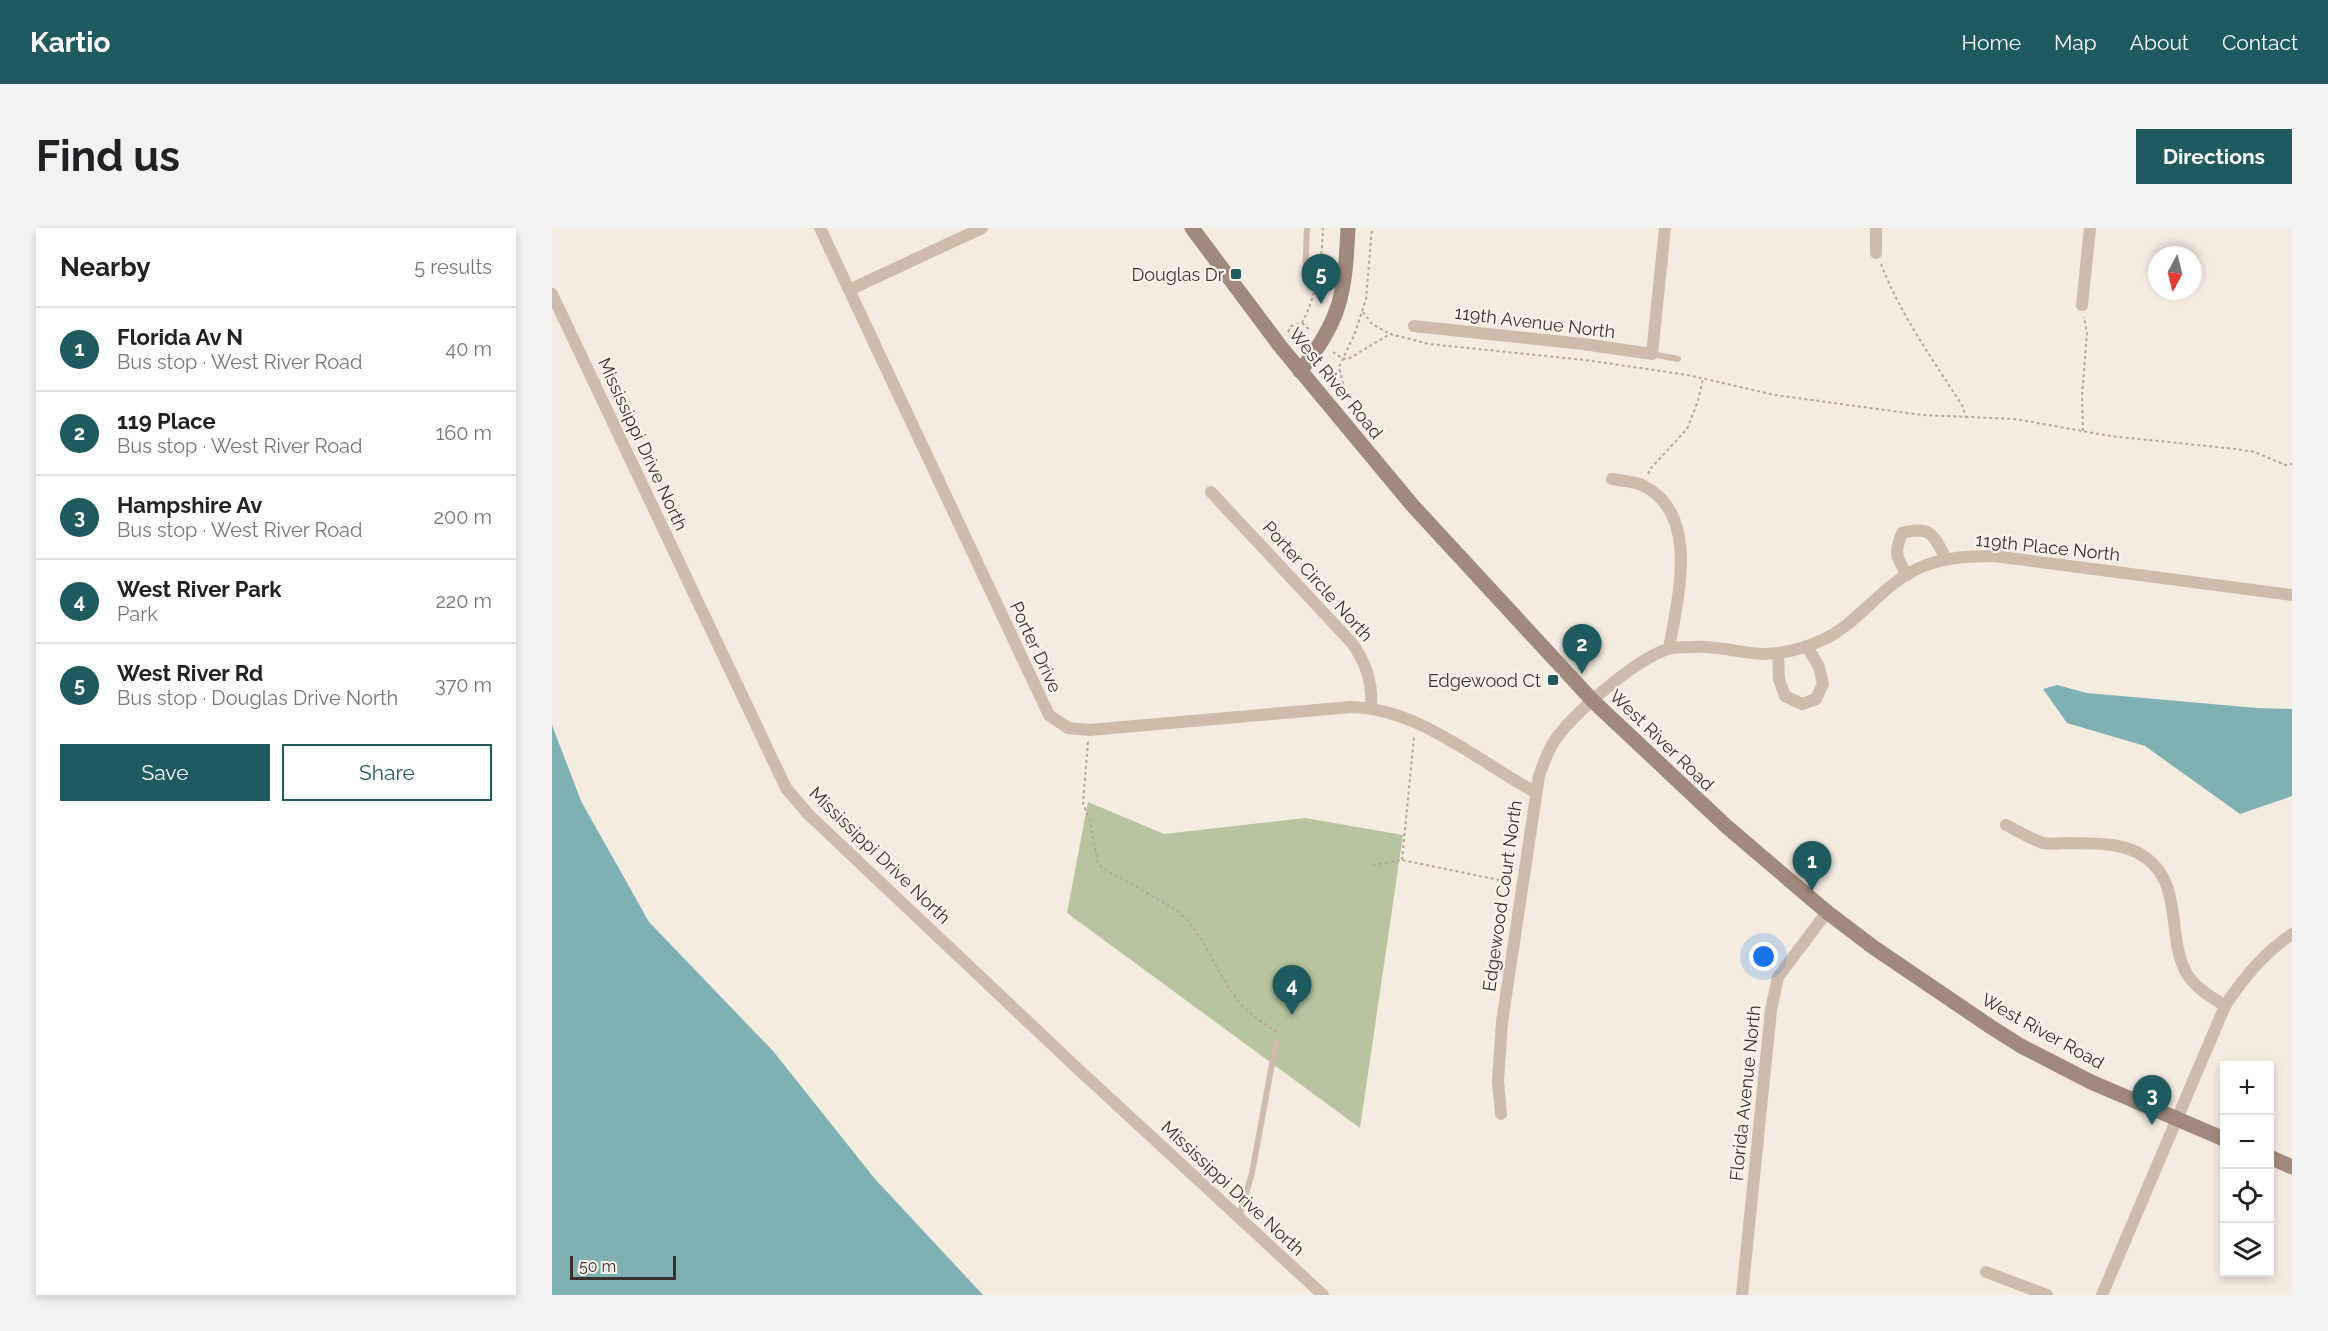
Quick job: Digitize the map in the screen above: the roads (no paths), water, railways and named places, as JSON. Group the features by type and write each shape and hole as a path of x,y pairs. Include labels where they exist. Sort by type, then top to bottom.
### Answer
{"main road":[{"name":"West River Road","path":"1192,228 1300,371 1413,507 1593,701 1726,826 1827,912 1921,981 2021,1046 2091,1082 2220,1137"},
{"path":"1300,371 1323,342 1341,300 1345,278 1348,228"},
{"path":"2274,1159 2292,1167"}],"street":[{"name":"Porter Drive","path":"820,228 1042,703 1049,715 1059,723 1077,730 1089,730 1371,707 1416,722 1535,792"},
{"path":"849,290 982,228"},
{"path":"1652,354 1665,228"},
{"path":"1876,228 1876,254"},
{"path":"2082,305 2090,228"},
{"name":"Mississippi Drive North","path":"552,294 786,788 808,814 1072,1064 1323,1295"},
{"name":"119th Avenue North","path":"1414,326 1583,344 1652,354"},
{"path":"1612,479 1642,484 1653,491 1672,512 1680,547 1679,586 1669,649"},
{"name":"Porter Circle North","path":"1211,492 1351,642 1362,657 1369,675 1371,707"},
{"path":"1907,575 1897,558 1897,547 1902,533 1917,528 1933,535 1946,559"},
{"name":"119th Place North","path":"1593,701 1636,665 1669,649 1709,646 1762,654 1778,653 1822,640 1853,621 1907,575 1946,559 1994,556 2292,595"},
{"path":"1778,653 1779,679 1785,696 1802,704 1816,699 1824,684 1819,667 1807,646"},
{"name":"Edgewood Court North","path":"1501,1114 1498,1081 1499,1049 1524,885 1535,792 1539,776 1554,742 1593,701"},
{"path":"2006,825 2044,843 2105,844 2127,848 2145,857 2160,870 2168,888 2179,951 2187,974 2201,991 2226,1006"},
{"name":"Florida Avenue North","path":"1742,1295 1770,1010 1779,976 1827,912"},
{"path":"2102,1295 2226,1006 2240,983 2258,963 2292,934"},
{"path":"1986,1272 2047,1295"}],"lane":[{"path":"1305,280 1307,228"},
{"path":"1652,354 1678,359"},
{"path":"1239,1217 1252,1173 1276,1041"}],"water":[{"path":"2057,685 2087,693 2292,709 2292,796 2240,814 2145,746 2067,723 2043,689"},
{"path":"552,725 581,801 649,922 773,1051 875,1179 983,1295 552,1295"}],"place":[{"name":"Douglas Dr","path":"1236,274"},
{"name":"West River Rd","path":"1321,304"},
{"name":"119 Place","path":"1582,674"},
{"name":"Edgewood Ct","path":"1553,680"},
{"name":"Florida Av N","path":"1812,891"},
{"name":"West River Park","path":"1292,1015"},
{"name":"Hampshire Av","path":"2152,1125"}]}
